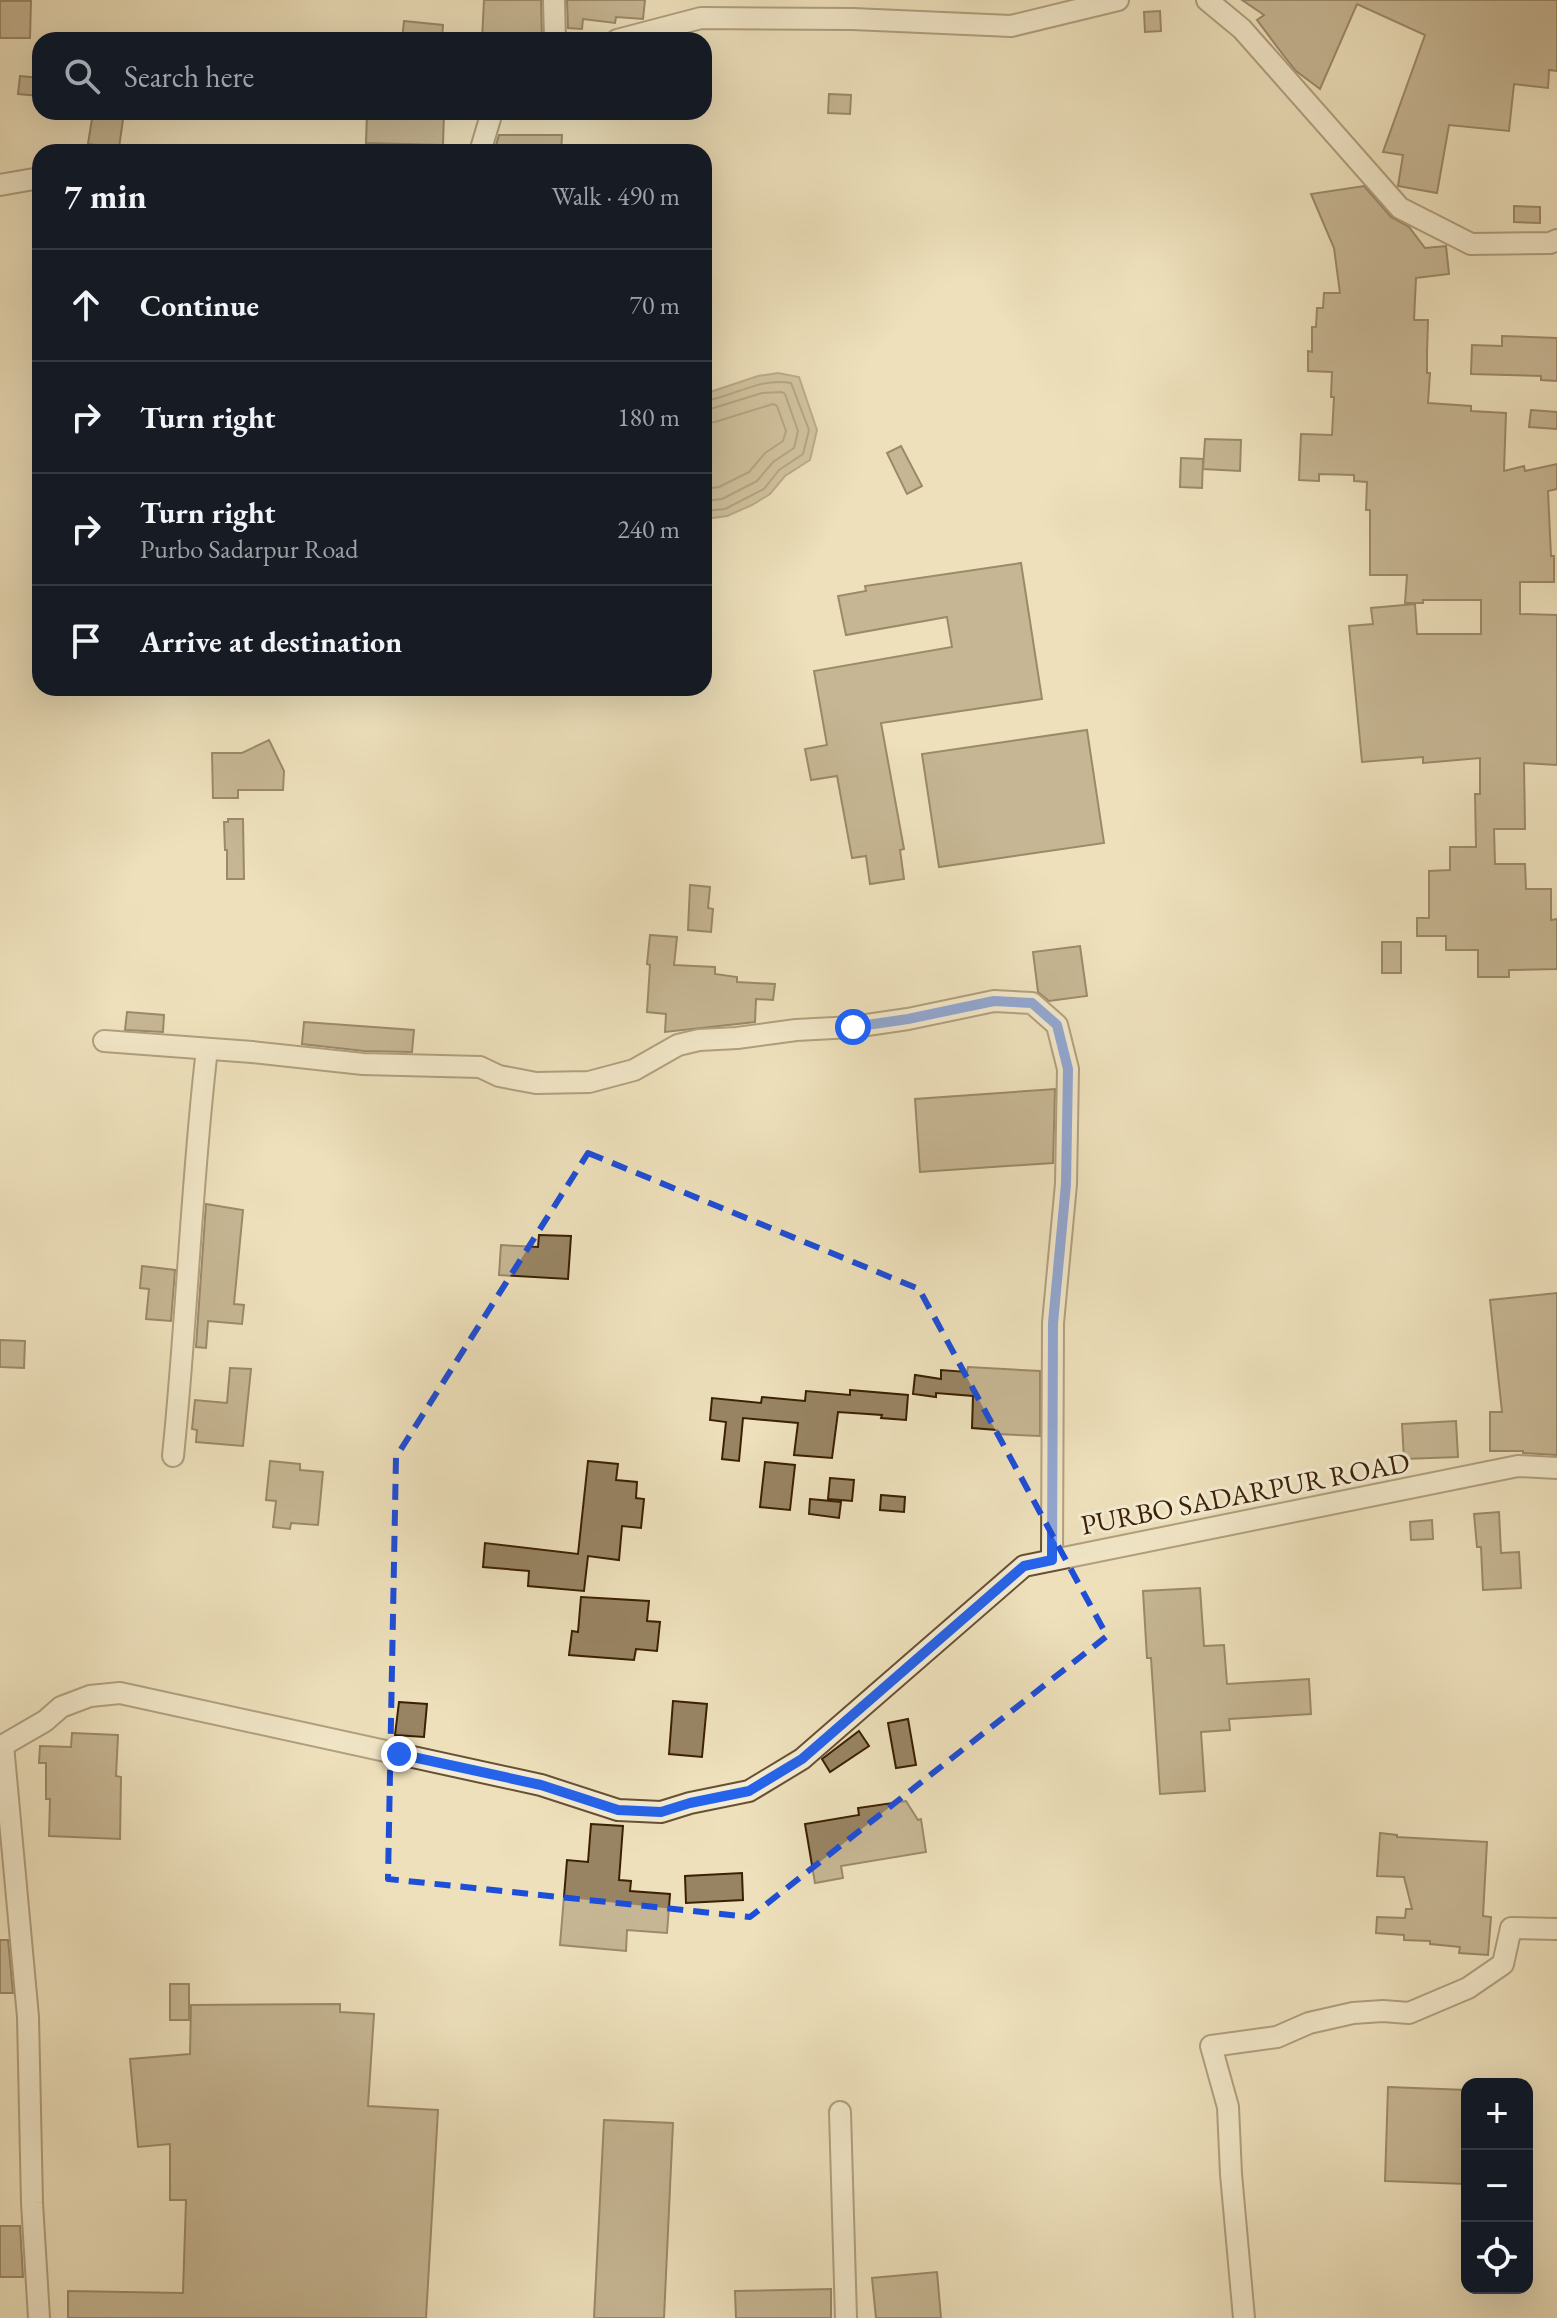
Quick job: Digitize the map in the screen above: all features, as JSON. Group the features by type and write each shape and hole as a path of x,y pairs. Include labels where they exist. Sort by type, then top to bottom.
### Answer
{"street":[{"path":"554,0 555,32"},
{"path":"639,32 701,9 1011,26 1118,0"},
{"path":"1207,0 1242,29 1400,208 1471,244 1550,243 1557,240"},
{"path":"482,144 490,120"},
{"path":"0,185 32,179"},
{"path":"104,1041 363,1064 480,1067 499,1076 536,1083 589,1082 634,1070 678,1045 699,1040 853,1027 994,1001 1032,1003 1057,1025 1068,1069 1066,1184 1053,1323 1052,1560"},
{"path":"173,1456 183,1363 193,1180 207,1049"},
{"name":"PURBO SADARPUR ROAD","path":"1,1746 45,1721 61,1707 90,1696 120,1693 541,1785 618,1810 661,1812 749,1791 802,1759 1024,1566 1518,1466 1557,1468"},
{"path":"1,1746 28,2017 32,2203 39,2318"},
{"path":"1244,2318 1228,2107 1211,2046 1277,2037 1309,2023 1353,2013 1409,2013 1468,1988 1503,1964 1511,1928 1557,1929"},
{"path":"840,2112 846,2318"}],"highlighted area":[{"path":"588,1153 919,1289 1107,1636 750,1917 388,1879 396,1457"}],"water":[{"path":"778,373 799,377 817,430 810,460 785,476 770,494 752,505 727,516 712,518 712,391 758,376"}],"building":[{"path":"484,0 541,0 542,32 482,32"},
{"path":"567,0 645,0 643,19 616,17 615,23 583,19 582,29 568,28"},
{"path":"1242,0 1557,0 1557,71 1549,70 1548,88 1514,84 1509,131 1449,125 1437,193 1398,186 1403,155 1383,152 1425,35 1357,4 1320,89 1296,71 1284,56 1257,20 1264,15"},
{"path":"0,1 31,1 30,38 0,38"},
{"path":"1160,11 1161,31 1145,32 1144,12"},
{"path":"404,21 443,25 443,32 403,32"},
{"path":"20,76 32,77 32,95 18,94"},
{"path":"829,94 851,95 850,114 828,113"},
{"path":"92,120 123,120 120,144 88,144"},
{"path":"367,120 444,120 443,144 366,143"},
{"path":"499,135 562,135 561,144 496,144"},
{"path":"1364,186 1391,217 1409,227 1425,248 1446,246 1449,274 1416,278 1414,320 1428,320 1428,403 1471,406 1471,411 1506,413 1504,471 1524,466 1525,471 1557,464 1557,489 1548,491 1554,582 1520,582 1520,614 1557,615 1557,765 1524,763 1525,829 1494,829 1495,864 1525,864 1526,889 1551,889 1551,920 1557,919 1557,969 1509,970 1509,977 1478,977 1478,950 1446,950 1446,936 1417,936 1417,918 1429,918 1429,871 1450,870 1450,847 1476,847 1475,794 1480,794 1480,758 1423,763 1423,757 1362,762 1349,626 1373,624 1371,608 1415,604 1417,634 1481,634 1481,600 1405,603 1407,575 1370,575 1367,482 1354,481 1354,475 1319,474 1319,481 1299,480 1301,434 1332,435 1332,372 1308,371 1308,351 1312,352 1312,327 1316,327 1317,308 1323,308 1324,293 1340,293 1334,248 1311,194"},
{"path":"1514,206 1540,207 1540,223 1514,222"},
{"path":"1502,336 1557,338 1557,381 1541,380 1541,376 1471,374 1472,345 1502,346"},
{"path":"1531,410 1557,412 1557,429 1529,427"},
{"path":"1205,439 1241,440 1240,471 1203,469"},
{"path":"901,446 922,486 907,494 887,453"},
{"path":"1181,458 1203,459 1202,488 1180,487"},
{"path":"1021,563 1042,699 881,723 904,849 900,850 904,879 870,884 866,856 852,858 837,776 811,780 805,749 827,745 814,671 952,647 947,617 846,635 838,596 866,591 865,586"},
{"path":"1087,730 1104,843 939,867 922,754"},
{"path":"269,740 284,771 283,790 238,790 238,798 213,798 212,753 242,753"},
{"path":"243,819 244,879 227,879 224,822"},
{"path":"690,885 710,887 708,908 713,909 711,932 688,930"},
{"path":"650,935 677,937 674,965 715,967 715,974 737,977 737,982 775,984 773,1000 756,999 755,1022 665,1032 666,1014 647,1012"},
{"path":"1382,942 1401,942 1401,973 1382,973"},
{"path":"1080,946 1087,996 1049,1001 1038,992 1033,952"},
{"path":"127,1012 164,1015 163,1032 125,1030"},
{"path":"304,1022 414,1030 412,1052 364,1051 302,1044"},
{"path":"1055,1089 1053,1163 920,1172 915,1099"},
{"path":"206,1204 243,1210 234,1304 244,1305 242,1324 208,1321 206,1348 196,1347"},
{"path":"539,1235 571,1236 568,1279 499,1275 501,1245 538,1247"},
{"path":"142,1266 175,1270 171,1321 146,1319 149,1289 140,1288"},
{"path":"1557,1293 1557,1455 1490,1451 1490,1412 1502,1412 1490,1300"},
{"path":"0,1340 25,1341 24,1368 0,1367"},
{"path":"968,1367 1040,1371 1040,1436 997,1434 997,1430 972,1428 973,1396 913,1394 915,1375 941,1379 941,1370 967,1372"},
{"path":"230,1368 251,1369 243,1446 196,1442 197,1430 192,1429 195,1400 227,1403"},
{"path":"850,1390 908,1395 906,1420 838,1412 832,1458 794,1455 798,1423 743,1418 739,1461 722,1459 726,1422 710,1420 712,1398 761,1403 762,1397 805,1401 806,1391 850,1395"},
{"path":"1456,1421 1458,1457 1404,1459 1402,1424"},
{"path":"270,1461 300,1464 300,1470 323,1472 318,1525 291,1523 290,1529 273,1527 276,1501 266,1500"},
{"path":"588,1461 618,1464 616,1480 637,1482 636,1498 644,1499 641,1528 622,1526 619,1560 588,1556 584,1591 528,1586 529,1571 483,1567 485,1543 578,1554"},
{"path":"765,1462 795,1465 790,1510 760,1507"},
{"path":"830,1478 854,1480 852,1501 828,1499"},
{"path":"881,1495 905,1497 904,1512 880,1510"},
{"path":"810,1499 841,1502 839,1518 809,1514"},
{"path":"1499,1512 1501,1553 1519,1552 1521,1588 1483,1590 1481,1547 1477,1547 1474,1514"},
{"path":"1432,1520 1433,1539 1411,1540 1410,1522"},
{"path":"1200,1588 1204,1646 1224,1645 1227,1684 1309,1679 1311,1714 1229,1719 1230,1730 1201,1732 1205,1791 1160,1794 1143,1591"},
{"path":"581,1597 649,1601 647,1621 660,1622 657,1651 636,1649 634,1660 569,1655 572,1631 578,1632"},
{"path":"673,1701 707,1704 702,1757 669,1754"},
{"path":"399,1702 427,1704 424,1737 395,1735"},
{"path":"908,1719 916,1765 896,1768 888,1723"},
{"path":"859,1731 869,1746 830,1772 822,1759"},
{"path":"72,1733 118,1735 116,1776 121,1777 120,1839 49,1836 50,1799 46,1799 46,1763 39,1763 40,1746 71,1747"},
{"path":"906,1801 918,1820 921,1819 926,1852 841,1866 843,1878 815,1883 805,1824 859,1815 858,1808"},
{"path":"591,1824 623,1826 619,1880 631,1881 630,1891 670,1894 667,1933 627,1930 626,1951 560,1945 567,1860 588,1862"},
{"path":"1380,1833 1397,1837 1487,1842 1483,1916 1491,1917 1488,1955 1459,1953 1460,1947 1404,1940 1404,1935 1376,1933 1377,1917 1405,1918 1406,1909 1412,1909 1404,1877 1377,1876"},
{"path":"742,1873 743,1900 686,1903 685,1876"},
{"path":"0,1940 8,1940 13,1993 0,1993"},
{"path":"170,1984 189,1984 189,2020 170,2020"},
{"path":"340,2004 340,2012 374,2014 368,2106 438,2110 426,2318 68,2318 68,2291 183,2293 186,2200 170,2200 170,2144 138,2147 130,2059 190,2054 191,2005"},
{"path":"1388,2087 1461,2090 1461,2184 1385,2181"},
{"path":"604,2120 673,2123 664,2318 594,2318"},
{"path":"0,2226 20,2226 23,2277 0,2277"},
{"path":"937,2272 941,2318 876,2318 872,2278"},
{"path":"831,2289 831,2318 736,2318 735,2291"}],"route":[{"path":"399,1754 541,1785 618,1810 661,1812 749,1791 802,1759 1024,1566 1052,1560 1053,1323 1066,1184 1068,1069 1057,1025 1032,1003 994,1001 853,1027"}]}
